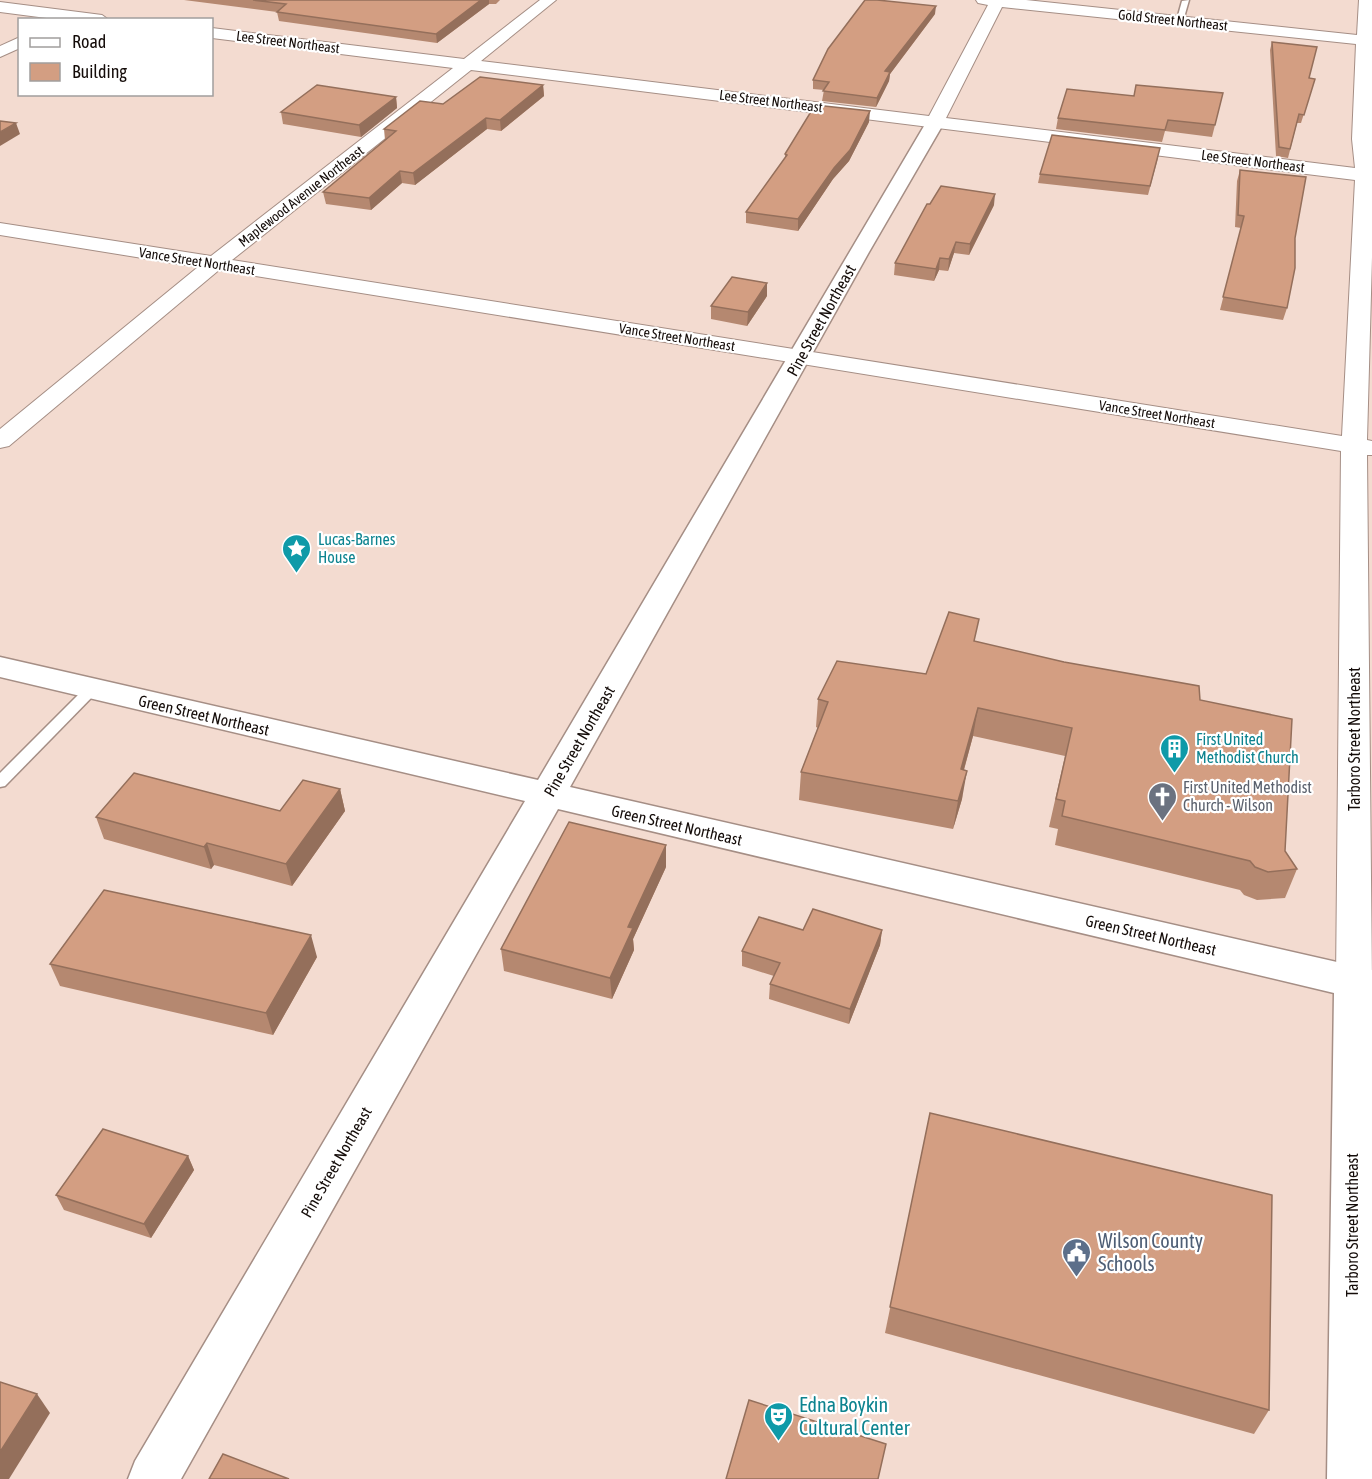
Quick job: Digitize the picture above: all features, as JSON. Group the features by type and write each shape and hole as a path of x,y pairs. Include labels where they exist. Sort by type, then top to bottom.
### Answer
{"street":[{"name":"Maplewood Avenue Northeast","path":"0,441 214,264 549,0"},
{"name":"Gold Street Northeast","path":"993,0 1368,40"},
{"name":"Pine Street Northeast","path":"153,1479 801,357 858,252 936,121 942,104 993,0"},
{"name":"Tarboro Street Northeast","path":"1352,1479 1363,984 1363,447 1369,175 1361,139 1368,40 1366,0"},
{"path":"0,7 67,17 91,5"},
{"name":"Lee Street Northeast","path":"213,33 1369,175"},
{"path":"0,52 18,43"},
{"name":"Vance Street Northeast","path":"0,229 1363,447"},
{"name":"Green Street Northeast","path":"0,667 1363,984"}],"lane":[{"path":"1179,21 1186,1"},
{"path":"0,782 92,689"}],"building":[{"path":"253,0 481,0 436,34 277,12 286,4"},
{"path":"865,0 936,6 885,71 890,72 877,98 823,91 829,82 813,80 828,49"},
{"path":"1272,42 1317,47 1309,78 1315,79 1304,115 1299,114 1290,149 1279,147"},
{"path":"480,77 543,85 500,120 486,118 413,173 400,171 369,198 323,192 396,131 384,129 420,101 443,104"},
{"path":"317,85 396,97 359,125 281,112"},
{"path":"1136,85 1223,93 1215,125 1168,120 1165,130 1058,118 1067,89 1134,96"},
{"path":"815,105 870,111 850,150 834,168 798,219 746,212 787,155 785,154"},
{"path":"0,121 16,123 0,132"},
{"path":"1052,135 1160,148 1150,186 1040,174"},
{"path":"1240,170 1306,177 1295,238 1295,268 1287,308 1223,297 1244,216 1238,215"},
{"path":"941,186 995,194 970,244 956,242 949,259 940,258 936,269 895,263 927,204 930,204"},
{"path":"732,277 767,283 748,312 711,306"},
{"name":"First United Methodist Church","path":"949,612 979,619 974,641 1064,662 1199,686 1200,700 1292,719 1285,851 1297,869 1268,872 1255,867 1250,861 1062,816 1065,801 1056,799 1072,728 978,708 961,769 967,771 958,801 801,772 828,702 818,699 837,661 926,674"},
{"path":"134,773 280,811 303,780 340,789 286,864 207,843 204,847 96,817"},
{"path":"569,822 666,845 628,927 633,928 610,978 501,949"},
{"path":"104,890 311,935 266,1013 50,964"},
{"path":"813,909 882,930 850,1009 770,984 780,963 742,951 759,917 803,930"},
{"name":"Wilson County Schools","path":"930,1113 1272,1195 1269,1410 890,1307"},
{"path":"103,1129 188,1156 144,1224 56,1195"},
{"path":"0,1382 37,1394 0,1452"},
{"name":"Edna Boykin Cultural Center","path":"749,1400 886,1444 878,1479 726,1479"},
{"path":"223,1454 289,1479 209,1479"}],"place":[{"name":"Lucas-Barnes House","path":"297,574"},
{"name":"First United Methodist Church","path":"1175,774"},
{"name":"First United Methodist Church - Wilson","path":"1162,822"},
{"name":"Wilson County Schools","path":"1077,1278"},
{"name":"Edna Boykin Cultural Center","path":"778,1442"}]}
